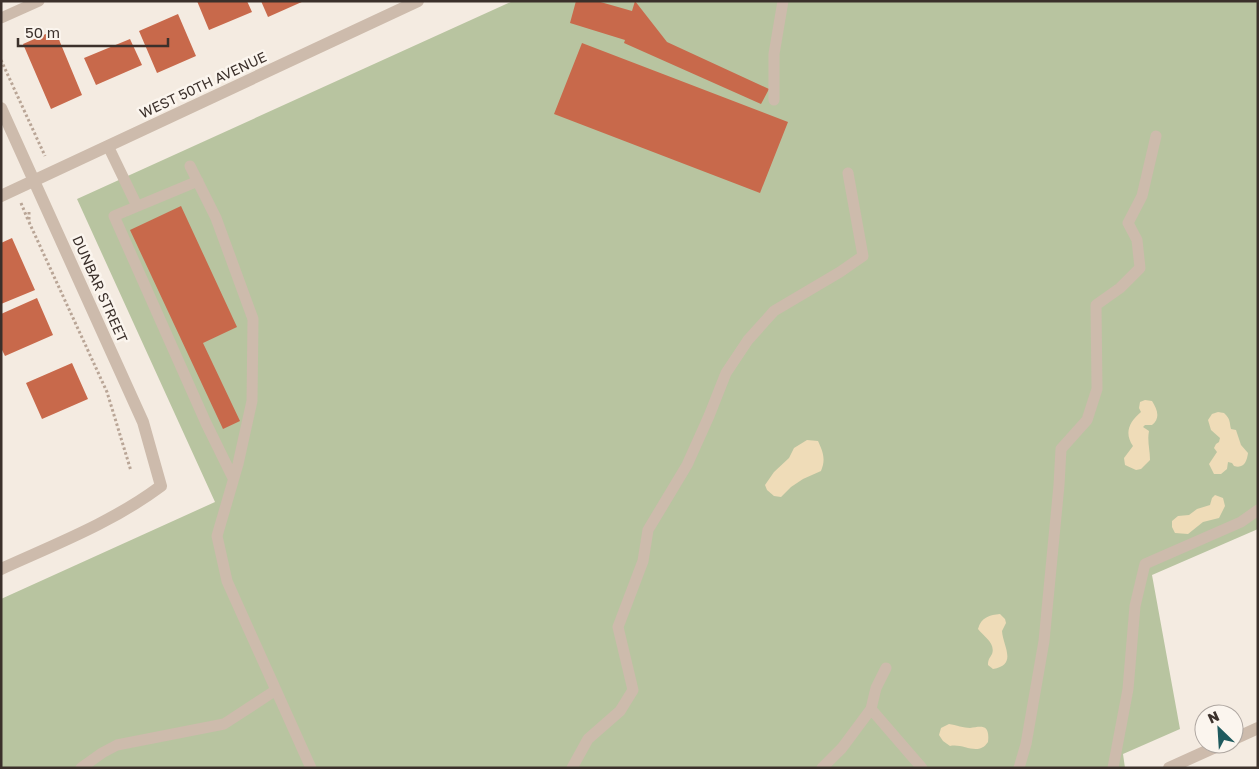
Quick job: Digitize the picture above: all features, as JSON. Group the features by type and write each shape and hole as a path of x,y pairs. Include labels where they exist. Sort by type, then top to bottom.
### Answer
{"street":[{"name":"WEST 50TH AVENUE","path":"1,196 418,1"},
{"name":"DUNBAR STREET","path":"1,108 144,422 161,486 142,501 117,515 1,569"},
{"path":"1244,734 1258,728"},
{"path":"1169,768 1200,754"}],"lane":[{"path":"1,18 39,1"},
{"path":"774,100 774,54 783,1"},
{"path":"1019,768 1026,744 1044,641 1061,449 1087,420 1096,389 1096,306 1120,288 1140,268 1137,240 1128,223 1142,196 1156,136"},
{"path":"108,146 137,206"},
{"path":"190,166 216,218 253,319 252,401 234,478 217,536 227,581 311,768"},
{"path":"572,768 588,738 620,711 633,690 618,627 644,561 648,530 687,466 710,416 726,373 748,340 774,311 840,272 863,256 848,173"},
{"path":"198,181 114,216 206,423 234,478"},
{"path":"1112,768 1128,689 1135,606 1145,564 1241,522 1258,510"},
{"path":"822,768 842,748 870,709 876,688 886,668"},
{"path":"81,768 117,745 224,724 276,690"},
{"path":"870,709 922,768"}],"path":[{"path":"1,60 44,156"},
{"path":"19,200 107,392 131,471"},
{"path":"29,208 29,222"}],"green space":[{"path":"513,1 1258,1 1258,529 1152,575 1180,729 1123,754 1125,768 1,768 1,599 215,502 77,199"}],"sand":[{"path":"1145,400 1152,401 1157,410 1157,416 1152,425 1145,425 1143,427 1149,431 1150,460 1141,469 1136,470 1125,465 1124,458 1133,446 1129,437 1129,428 1133,420 1141,412 1139,408 1140,402"},
{"path":"1224,413 1228,417 1231,429 1236,430 1241,445 1248,453 1243,465 1237,467 1228,462 1227,469 1221,474 1214,474 1209,464 1217,452 1214,448 1220,438 1211,430 1208,420 1212,414"},
{"path":"807,440 818,441 823,456 821,471 803,479 781,497 774,496 767,490 765,485 774,472 789,458 794,448"},
{"path":"1215,495 1223,498 1225,506 1219,518 1203,522 1188,534 1175,533 1172,521 1178,516 1189,515 1197,509 1210,505"},
{"path":"1000,614 1006,623 1002,631 1007,659 1001,667 993,669 988,665 993,650 992,646 978,629 986,617"},
{"path":"949,724 968,728 984,728 988,732 988,742 980,749 950,746 939,735 941,728"}],"building":[{"path":"197,1 247,1 252,12 209,30"},
{"path":"261,1 304,1 268,17"},
{"path":"576,1 597,1 632,11 635,1 667,42 769,89 761,104 624,43 625,40 570,23"},
{"path":"178,14 196,56 157,73 139,31"},
{"path":"55,30 82,95 51,109 23,44"},
{"path":"130,39 142,65 96,85 84,58"},
{"path":"582,43 788,122 760,193 554,114"},
{"path":"181,206 237,327 203,343 240,421 223,429 130,230"},
{"path":"12,238 35,290 1,304 1,243"},
{"path":"37,298 53,335 5,356 1,348 1,314"},
{"path":"72,363 88,399 42,419 26,383"}]}
